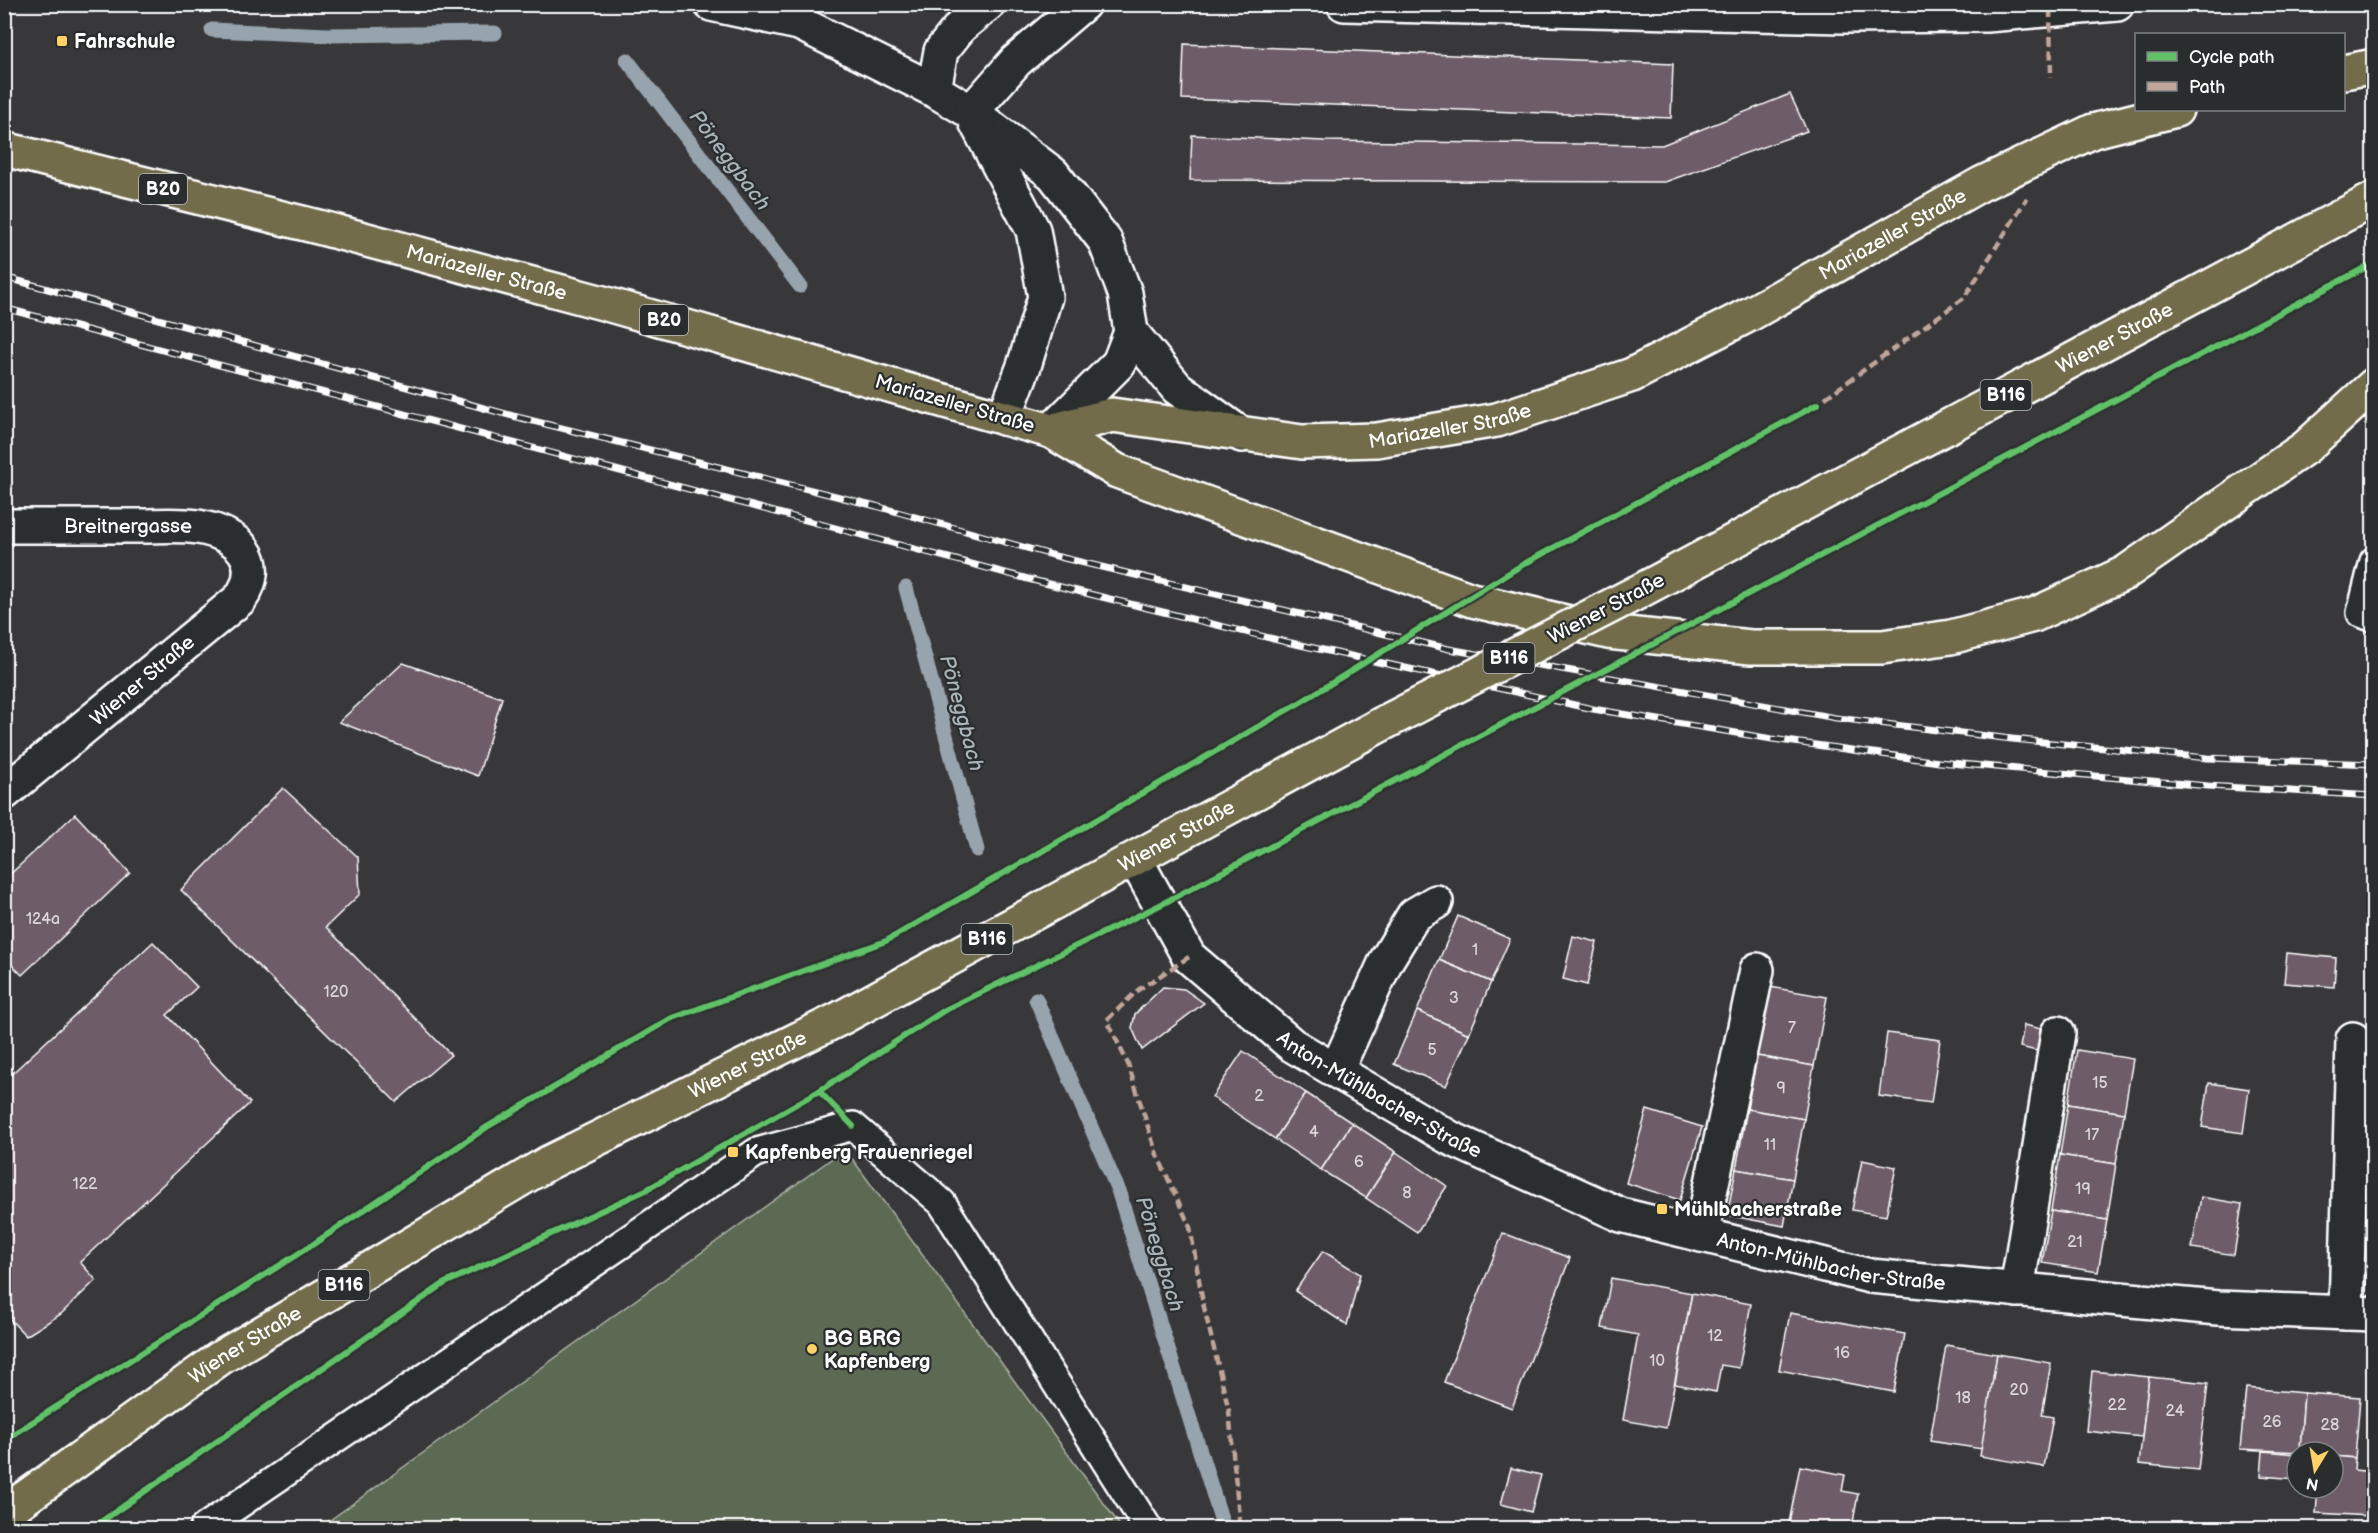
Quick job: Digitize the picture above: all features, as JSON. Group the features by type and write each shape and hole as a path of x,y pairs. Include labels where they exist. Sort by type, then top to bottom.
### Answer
{"main road":[{"path":"2345,72 2373,66"},
{"name":"Mariazeller Straße","path":"4,149 322,228 603,303 1052,430 1112,415 1302,442 1377,440 1497,420 1632,375 1750,314 1981,184 2093,131 2172,111"},
{"name":"Wiener Straße","path":"4,1513 220,1358 548,1163 839,1019 1380,725 1638,592 2373,199"},
{"path":"1052,430 1117,471 1472,600 1608,632 1751,647 1882,647 1951,637 2034,615 2125,573 2307,447 2373,385"}],"street":[{"path":"711,4 799,24 934,90 971,112 1053,174 1105,241 1125,293 1131,332 1119,363 1052,430"},
{"path":"934,90 941,51 961,26 988,4"},
{"path":"971,112 1016,61 1083,4"},
{"path":"1344,4 1844,16 2117,4"},
{"path":"971,112 1033,230 1046,297 1024,366 1004,418"},
{"path":"1131,332 1177,388 1242,435"},
{"name":"Breitnergasse","path":"4,526 197,527 225,535 239,543 246,551"},
{"name":"Wiener Straße","path":"4,794 240,599 247,588 251,571 246,551"},
{"name":"Anton-Mühlbacher-Straße","path":"1135,859 1189,957 1292,1046 1450,1138 1621,1215 1870,1276 2218,1308 2360,1314"},
{"path":"1336,1071 1386,961 1414,915 1436,902"},
{"path":"1701,1235 1757,970"},
{"path":"2017,1290 2058,1033"},
{"path":"2353,1039 2360,1314"}],"lane":[{"path":"2373,561 2361,613 2373,618"},
{"path":"204,1528 757,1152 853,1126 942,1203 1148,1528"}],"green space":[{"name":"BG BRG Kapfenberg","path":"845,1149 1119,1524 1115,1528 319,1528"}],"building":[{"path":"1184,44 1673,64 1671,118 1182,99"},
{"path":"1790,94 1807,131 1665,182 1190,180 1192,135 1324,141 1662,145"},
{"path":"403,663 502,698 478,776 339,722"},
{"path":"283,788 358,857 360,894 326,927 451,1055 396,1102 181,890"},
{"path":"75,814 130,873 22,975 4,957 4,880"},
{"path":"1458,916 1510,939 1491,982 1439,960"},
{"path":"1573,936 1597,942 1587,985 1563,979"},
{"path":"153,942 197,987 167,1015 250,1103 80,1262 96,1280 61,1314 26,1336 4,1313 4,1081"},
{"path":"2287,953 2336,958 2334,987 2284,983"},
{"path":"1439,960 1491,982 1469,1034 1417,1011"},
{"path":"1163,987 1184,989 1204,1003 1142,1050 1132,1028 1135,1014"},
{"path":"1770,987 1827,997 1814,1066 1757,1056"},
{"path":"1417,1011 1469,1034 1446,1086 1394,1064"},
{"path":"2024,1025 2046,1030 2041,1052 2020,1047"},
{"path":"2371,1032 2374,1033 2374,1121 2367,1121"},
{"path":"1887,1033 1940,1040 1931,1103 1879,1096"},
{"path":"2077,1050 2133,1059 2124,1113 2068,1104"},
{"path":"1243,1051 1306,1093 1275,1139 1212,1097"},
{"path":"1757,1056 1814,1066 1804,1119 1747,1109"},
{"path":"2209,1083 2249,1089 2243,1133 2202,1127"},
{"path":"1306,1093 1352,1123 1321,1170 1275,1139"},
{"path":"2068,1104 2124,1113 2116,1164 2060,1155"},
{"path":"1747,1109 1804,1119 1793,1179 1736,1169"},
{"path":"1647,1110 1702,1127 1680,1200 1626,1183"},
{"path":"2367,1121 2374,1121 2374,1175 2365,1174"},
{"path":"1352,1123 1396,1152 1366,1198 1321,1170"},
{"path":"1396,1152 1447,1186 1417,1232 1366,1198"},
{"path":"2060,1155 2116,1164 2107,1220 2051,1211"},
{"path":"1862,1160 1896,1167 1886,1216 1852,1210"},
{"path":"1736,1169 1793,1179 1784,1226 1727,1215"},
{"path":"2365,1174 2374,1175 2374,1230 2362,1229"},
{"path":"2201,1197 2242,1204 2234,1255 2192,1248"},
{"path":"2051,1211 2107,1220 2098,1272 2042,1263"},
{"path":"2362,1229 2374,1230 2374,1285 2360,1285"},
{"path":"1503,1233 1570,1258 1512,1408 1444,1382"},
{"path":"1323,1251 1360,1274 1347,1325 1295,1291"},
{"path":"1611,1278 1692,1293 1666,1428 1623,1420 1638,1335 1602,1328"},
{"path":"1692,1293 1751,1304 1739,1368 1721,1365 1716,1392 1675,1384"},
{"path":"1790,1313 1905,1334 1894,1392 1779,1370"},
{"path":"1946,1345 1997,1354 1982,1449 1930,1441"},
{"path":"1997,1354 2051,1363 2042,1415 2053,1417 2044,1467 1980,1456"},
{"path":"2092,1371 2149,1377 2142,1437 2086,1431"},
{"path":"2149,1377 2208,1383 2198,1470 2139,1464"},
{"path":"2246,1388 2304,1393 2301,1440 2285,1440 2285,1451 2240,1449"},
{"path":"2304,1393 2360,1397 2355,1458 2345,1457 2345,1440 2301,1440"},
{"path":"2263,1451 2285,1453 2285,1478 2261,1476"},
{"path":"2345,1457 2355,1458 2354,1470 2374,1472 2374,1528 2370,1528 2371,1516 2316,1513 2317,1500 2345,1500"},
{"path":"1800,1466 1845,1475 1842,1491 1858,1494 1852,1528 1788,1528"},
{"path":"1511,1468 1541,1475 1531,1512 1501,1504"}],"waterway":[{"name":"Pöneggbach","path":"212,30 327,35 495,33"},
{"name":"Pöneggbach","path":"627,60 800,286"},
{"name":"Pöneggbach","path":"906,588 977,850"},
{"name":"Pöneggbach","path":"1036,999 1118,1190 1224,1528"}],"railway":[{"path":"4,277 513,416 876,506 1059,557 1449,649 1836,718 2012,739 2207,758 2374,764"},
{"path":"4,308 1028,579 1282,641 1593,709 1772,739 1939,762 2208,786 2374,796"}],"marked path":[{"path":"2050,9 2051,77"},
{"path":"1814,406 1964,298 2027,198"},
{"path":"1189,957 1138,990 1107,1020 1128,1064 1156,1152 1190,1227 1203,1303 1229,1411 1240,1528"}],"cycle path":[{"path":"819,1091 945,1010 1160,905 2374,263"},
{"path":"4,1440 312,1245 487,1127 670,1019 886,941 1301,702 1522,565 1818,404"},
{"path":"92,1528 445,1283 646,1190 819,1091 853,1126"}],"place":[{"name":"Fahrschule","path":"62,41"},
{"name":"Kapfenberg Frauenriegel","path":"733,1152"},
{"name":"Mühlbacherstraße","path":"1662,1209"},
{"name":"BG BRG Kapfenberg","path":"812,1349"}]}
